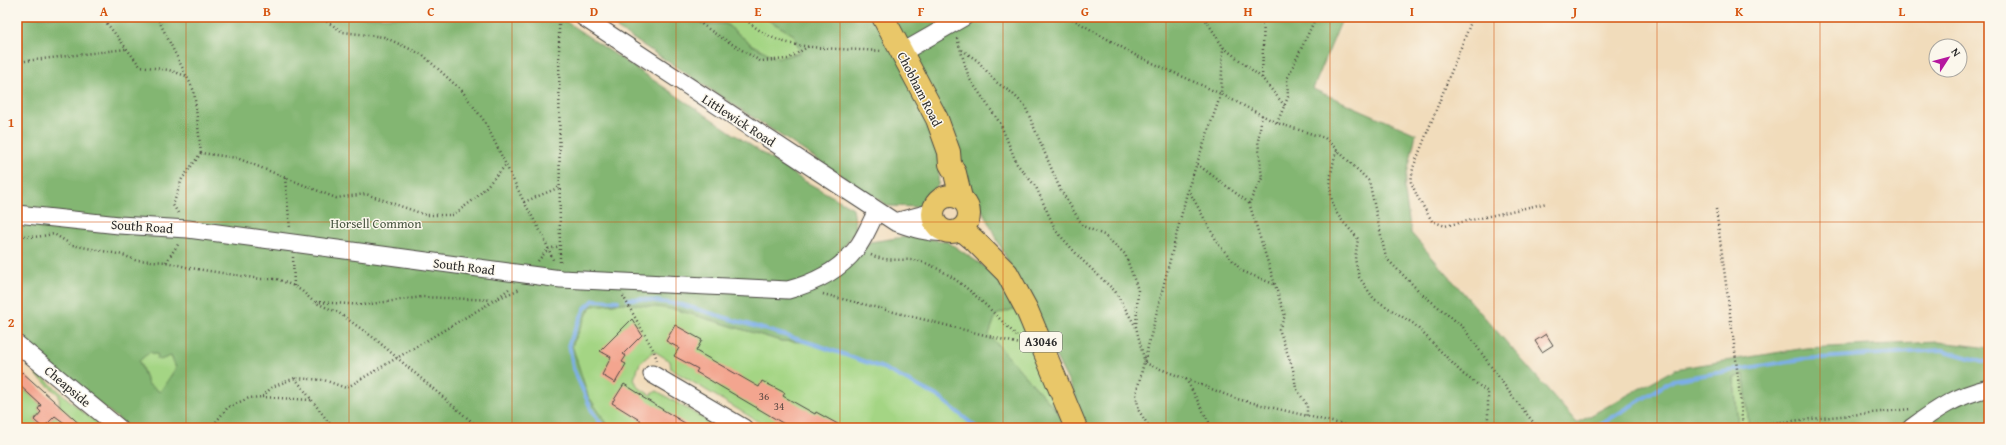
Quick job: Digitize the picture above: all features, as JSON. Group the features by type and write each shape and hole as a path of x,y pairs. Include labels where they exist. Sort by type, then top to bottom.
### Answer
{"main road":[{"name":"Chobham Road","path":"883,17 937,119 949,152 950,164 944,189 952,214"},
{"name":"A3046","path":"952,214 1007,273 1027,310 1076,428"}],"street":[{"name":"Littlewick Road","path":"583,17 895,222 914,229 938,233 952,214"},
{"path":"902,53 958,20"},
{"name":"South Road","path":"17,214 120,225 188,229 523,282 560,279 788,290 811,284 828,274 857,249 877,211"},
{"path":"895,222 952,214"},
{"name":"Cheapside","path":"17,344 119,428"},
{"path":"653,374 744,428"},
{"path":"1911,428 1942,405 1974,392 1989,388"}],"path":[{"path":"102,17 140,66 169,70 186,76"},
{"path":"157,17 194,91 201,153 182,179 173,205 188,229 166,262"},
{"path":"320,17 343,32 384,37 423,55 462,91 485,122 524,202 543,236 560,279"},
{"path":"559,17 560,279"},
{"path":"692,17 714,33 760,61 788,59 809,46"},
{"path":"743,17 757,30 776,40 792,45 902,53"},
{"path":"1069,17 1135,55 1221,94 1277,123 1325,138 1369,181 1386,258 1422,294 1463,327 1512,396 1538,428"},
{"path":"1204,17 1223,47 1262,78 1285,106"},
{"path":"1262,78 1264,17"},
{"path":"1277,123 1288,98 1287,79 1316,17"},
{"path":"1473,17 1413,168 1411,182 1432,221 1445,226 1547,203"},
{"path":"958,20 961,50 969,78 1000,123 1017,164 1036,187 1056,231 1082,260 1115,291 1136,327 1145,363"},
{"path":"1150,428 1139,411 1136,394 1188,189 1221,94 1223,47"},
{"path":"17,62 126,49"},
{"path":"961,50 978,60 996,82 1012,93 1025,106 1060,189 1083,226 1104,235 1125,254 1138,290 1136,327"},
{"path":"1249,204 1262,178 1258,141 1262,115"},
{"path":"1337,151 1332,166 1330,191 1337,214 1358,239 1355,259 1359,277 1374,299 1414,324 1463,374 1488,392 1488,428"},
{"path":"201,153 237,158 336,198 366,194 426,215 453,215 476,198 506,164"},
{"path":"1197,164 1249,204 1285,316 1279,329 1293,370 1296,388 1307,405 1307,416"},
{"path":"524,202 560,188"},
{"path":"1188,189 1219,246 1242,271 1276,285"},
{"path":"1716,209 1738,376 1743,427"},
{"path":"17,232 22,236 36,237 54,234 72,245 123,255 135,260 166,262 190,268 261,279 277,278 302,291 314,302 339,313 374,338 479,428"},
{"path":"548,249 560,246"},
{"path":"795,288 884,308 1028,347 967,287 924,262 881,260 857,249"},
{"path":"314,302 363,305 422,297 495,300 523,282"},
{"path":"262,397 272,387 295,378 324,380 346,388 398,360 523,282"},
{"path":"621,292 654,351 653,374"},
{"path":"1145,363 1237,399 1357,428"},
{"path":"295,378 333,428"},
{"path":"1186,379 1212,428"},
{"path":"211,428 228,407 249,398 262,397 312,400"},
{"path":"1721,428 1743,427 1942,405"}],"green space":[{"name":"Horsell Common","path":"17,17 559,17 801,179 853,208 856,229 833,263 841,275 870,242 911,236 948,242 994,273 1016,308 996,315 989,335 1062,417 1067,428 977,428 939,397 884,369 805,342 781,341 678,310 624,303 591,306 572,345 588,396 610,428 130,428 17,338","holes":["150,352 158,355 157,359 160,360 171,356 176,368 160,392 148,384 139,361"]},
{"path":"600,17 689,17 703,24 726,24 752,45 777,58 800,53 794,35 763,17 1343,17 1313,89 1416,134 1404,187 1411,233 1577,423 1675,369 1806,348 1939,342 1989,348 1989,428 1749,428 1744,374 1734,378 1738,428 1083,428 1073,402 1076,397 956,158 940,156 938,185 920,207 888,206"},
{"path":"689,17 763,17 794,35 800,53 777,58 752,45 726,24 703,24"},
{"path":"629,302 678,310 781,341 805,342 865,362 884,369 939,397 977,428 769,428 671,369 670,361 654,351 640,363 634,379 638,387 650,395 657,391 719,428 610,428 588,396 572,346 591,306"},
{"path":"1016,308 1059,413 988,335 996,315"},
{"path":"150,352 158,355 171,356 176,368 160,392 148,384 139,360"},
{"path":"37,372 85,414 106,428 44,428 60,411 59,395 36,375"},
{"path":"1744,374 1749,428 1738,428 1734,378"},
{"path":"17,383 41,405 38,409 41,412 34,420 43,428 17,428"}],"building":[{"path":"632,319 642,335 623,354 626,356 622,362 626,364 615,383 602,375 611,357 600,351"},
{"path":"675,325 702,340 696,351 759,387 762,381 785,393 783,396 815,414 816,412 845,428 791,428 696,372 698,369 674,356 679,348 666,341"},
{"path":"1546,334 1553,345 1542,352 1535,341"},
{"path":"22,372 84,428 71,428 55,416 43,428 34,420 41,412 38,409 41,405 17,383 17,378"},
{"path":"624,384 643,396 642,397 693,428 637,428 641,421 612,403"}],"waterway":[{"path":"628,299 641,299 683,305 814,344 883,368 939,397 977,428"},
{"path":"604,428 592,411 573,368 569,343 585,308 594,300 618,301"},
{"path":"1595,428 1673,380 1803,359 1942,350 1983,362 1989,361"}]}
